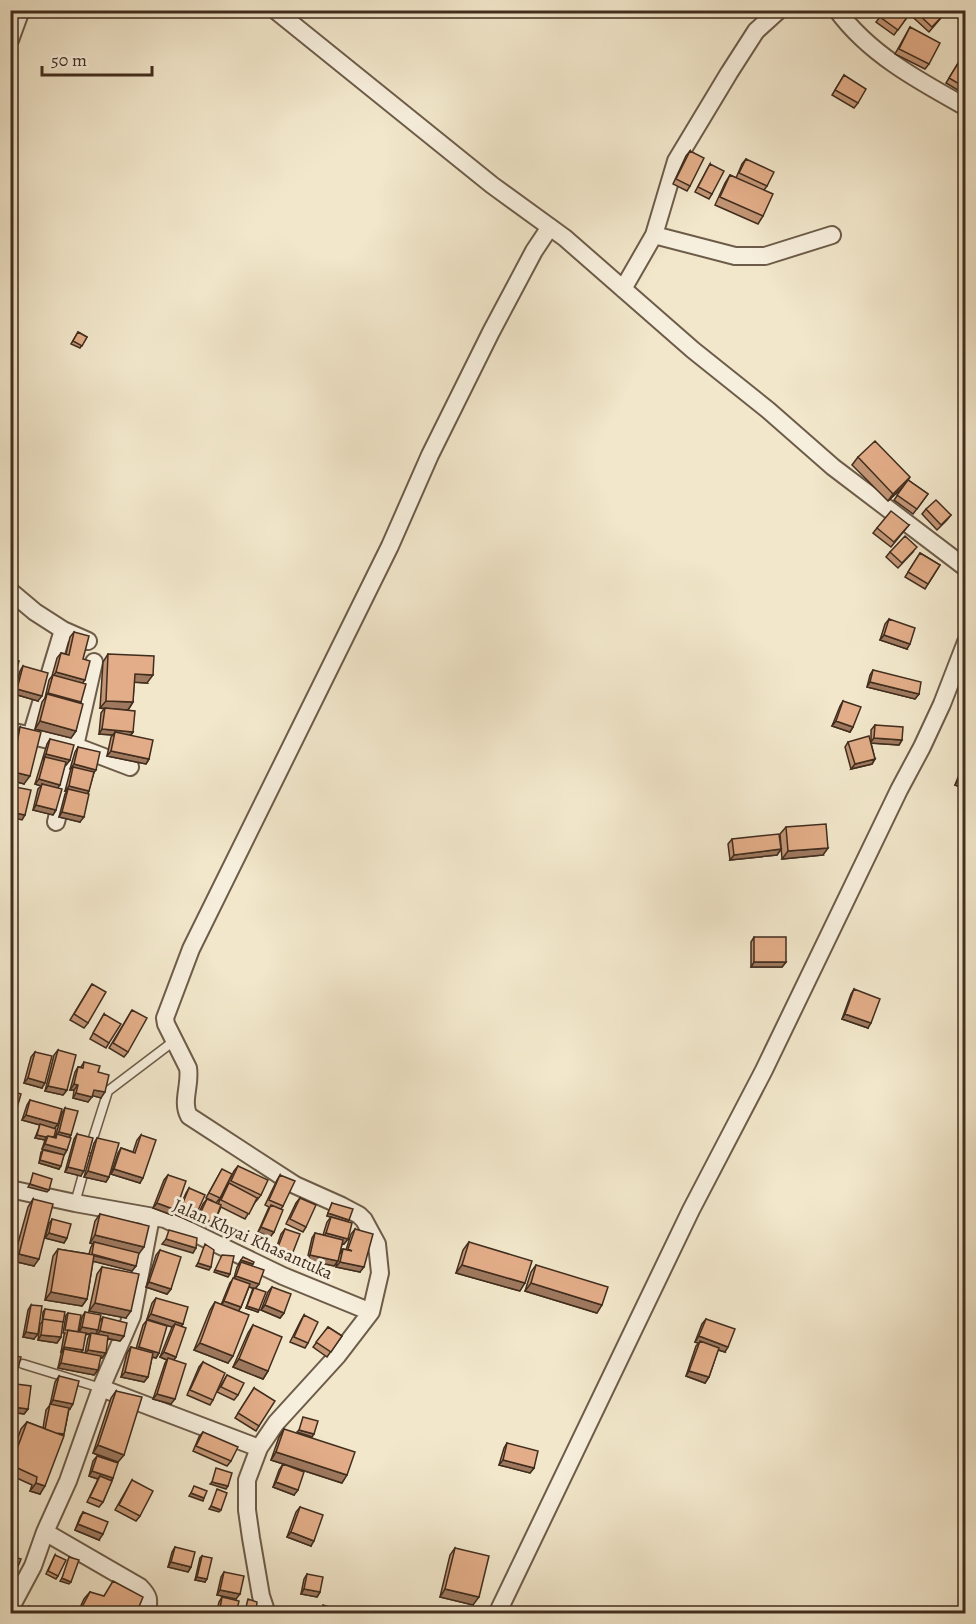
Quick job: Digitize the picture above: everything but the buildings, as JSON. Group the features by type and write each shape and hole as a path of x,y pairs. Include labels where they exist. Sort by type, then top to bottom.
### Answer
{"street":[{"path":"10,40 21,10"},
{"path":"275,10 428,135 565,238 693,350 768,410 833,467 966,568"},
{"path":"623,290 654,235 676,161 756,31 779,10"},
{"path":"837,10 845,21 886,60 966,107"},
{"path":"267,1614 261,1596 247,1509 247,1480 259,1448 276,1423 338,1355 371,1312 380,1273 377,1244 359,1215 295,1185 189,1116 186,1108 188,1068 165,1018 191,949 390,546 430,455 491,332 534,251 550,227"},
{"path":"654,235 735,256 765,256 832,235"},
{"path":"10,591 35,612 63,630 88,641"},
{"path":"32,736 63,630"},
{"path":"497,1614 691,1210 751,1097 922,747 942,704 966,642"},
{"path":"56,822 94,662"},
{"path":"10,731 75,746 130,767"},
{"name":"Jalan Khyai Khasantuka","path":"10,1189 165,1219 283,1276 371,1312"},
{"path":"10,1609 33,1566 68,1480 101,1388 132,1316 151,1216"},
{"path":"101,1388 259,1448"},
{"path":"45,1532 140,1587 146,1593 149,1601 147,1614"}],"lane":[{"path":"75,1203 108,1091 174,1041"},
{"path":"23,1364 101,1388"}]}
